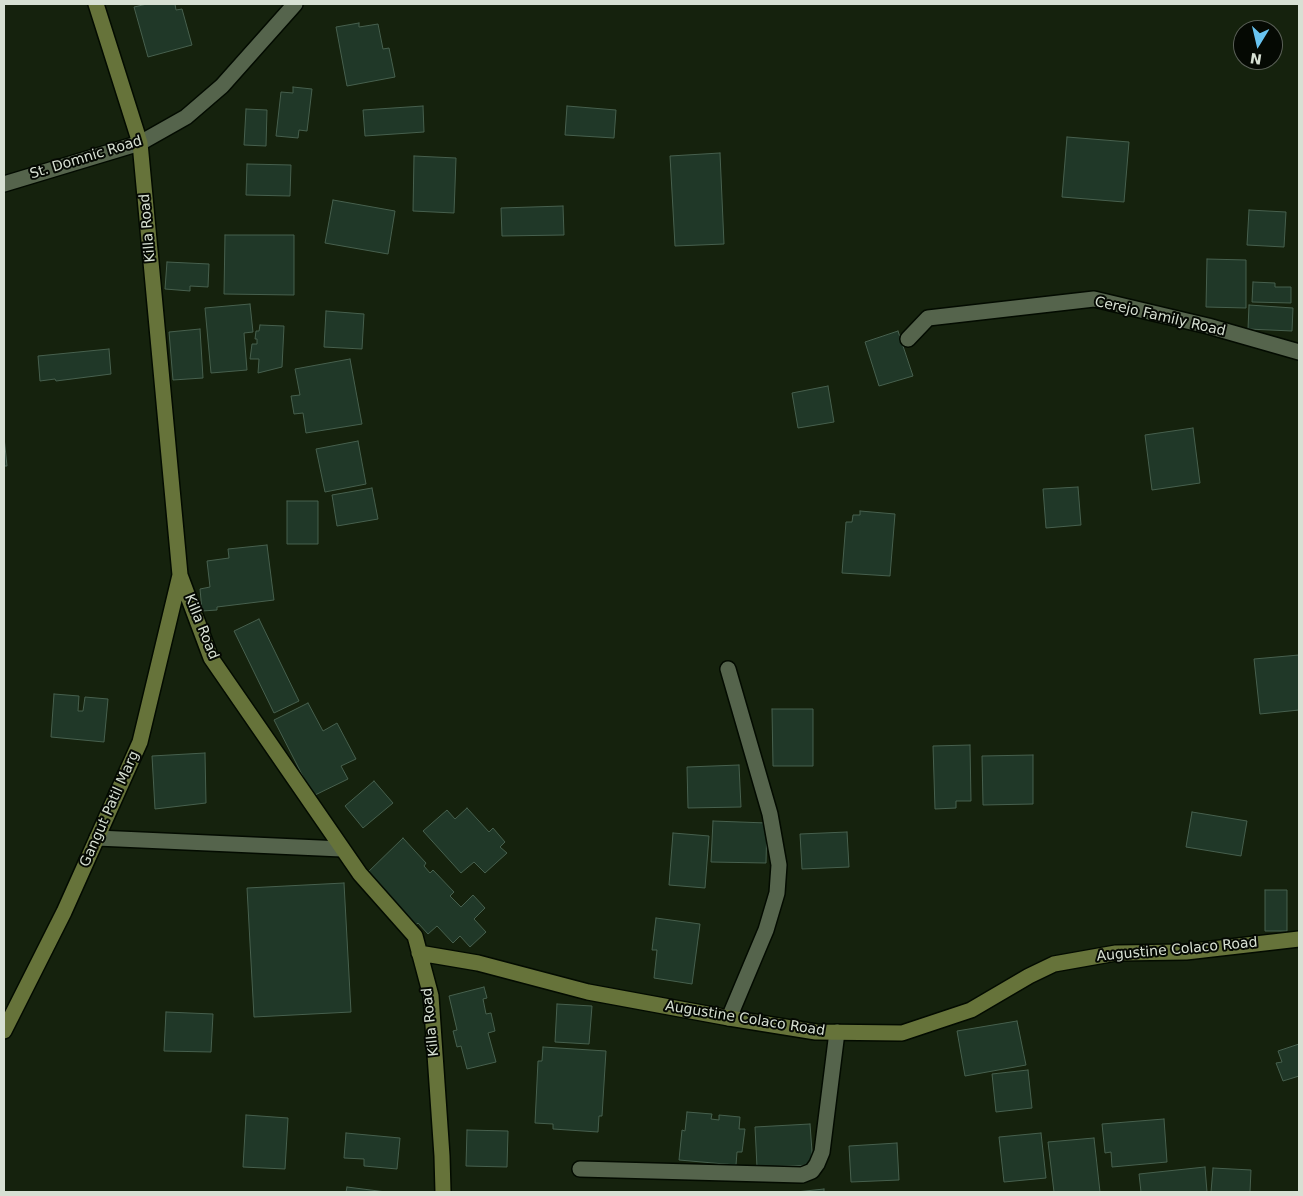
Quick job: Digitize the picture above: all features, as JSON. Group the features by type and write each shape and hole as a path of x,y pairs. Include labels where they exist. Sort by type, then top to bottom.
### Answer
{"street":[{"name":"Killa Road","path":"96,4 140,143 180,575 211,658 360,874 415,936 431,996 442,1156 442,1192"},
{"name":"St. Domnic Road","path":"4,184 140,143 186,117 222,86 295,4"},
{"name":"Cerejo Family Road","path":"908,339 928,318 1094,299 1208,326 1299,352"},
{"name":"Gangut Patil Marg","path":"4,1031 64,912 140,742 180,575"},
{"path":"728,669 770,814 778,865 777,893 766,930 729,1018"},
{"path":"97,838 342,849"},
{"name":"Augustine Colaco Road","path":"420,953 478,963 588,992 729,1018 816,1032 902,1033 971,1010 1029,976 1054,964 1116,954 1186,952 1299,939"},
{"path":"580,1169 802,1174 812,1171 822,1152 837,1032"}],"building":[{"path":"147,4 175,4 176,10 182,9 192,45 148,57 134,7"},
{"path":"359,23 359,27 378,24 383,49 389,48 395,77 347,86 336,27"},
{"path":"293,87 312,89 307,131 299,130 298,138 276,136 281,92 293,93"},
{"path":"423,106 424,132 365,136 363,110"},
{"path":"567,106 616,110 614,138 565,135"},
{"path":"246,109 267,110 266,146 244,145"},
{"path":"1067,137 1129,142 1124,202 1062,197"},
{"path":"720,153 724,244 675,246 670,156"},
{"path":"414,156 456,158 454,213 413,211"},
{"path":"247,164 291,165 290,196 246,195"},
{"path":"333,200 395,211 388,254 325,243"},
{"path":"563,206 564,235 502,236 501,208"},
{"path":"1249,210 1286,212 1284,247 1247,245"},
{"path":"225,235 294,235 294,295 224,294"},
{"path":"1207,259 1246,260 1246,308 1206,307"},
{"path":"167,262 209,264 208,287 190,286 190,291 165,289"},
{"path":"1253,282 1275,283 1275,287 1291,287 1291,303 1252,302"},
{"path":"250,304 253,332 244,333 247,370 211,373 205,308"},
{"path":"1249,305 1293,308 1292,331 1248,329"},
{"path":"326,311 364,314 362,349 324,347"},
{"path":"260,325 284,326 282,367 258,373 259,359 250,359 252,344 257,344 257,339 255,339 256,331 259,331"},
{"path":"200,329 203,378 173,380 169,332"},
{"path":"898,331 913,376 879,386 865,342"},
{"path":"109,349 111,374 56,381 55,379 40,381 38,356"},
{"path":"350,359 362,424 306,433 303,413 294,414 291,396 300,395 295,369"},
{"path":"828,386 834,422 798,428 792,393"},
{"path":"1193,428 1200,483 1152,490 1145,435"},
{"path":"4,437 7,466 4,466"},
{"path":"358,441 366,484 325,492 316,449"},
{"path":"1078,487 1081,525 1046,528 1043,489"},
{"path":"372,488 378,519 337,526 332,495"},
{"path":"287,501 318,501 318,544 287,544"},
{"path":"860,511 895,514 890,576 842,573 846,522 852,522 853,515 860,515"},
{"path":"267,545 274,600 217,607 217,610 202,611 200,589 210,587 207,561 229,558 228,549"},
{"path":"259,619 299,701 274,713 234,631"},
{"path":"1299,655 1299,710 1260,714 1254,659"},
{"path":"54,694 79,696 78,711 83,711 85,697 108,699 104,742 51,737"},
{"path":"308,703 323,731 337,723 356,759 341,766 348,779 313,796 274,720"},
{"path":"772,709 813,709 813,766 773,766"},
{"path":"970,745 971,801 956,801 956,808 935,809 933,746"},
{"path":"205,753 206,803 155,809 152,756"},
{"path":"1033,755 1033,804 983,805 982,756"},
{"path":"739,765 741,807 688,808 687,767"},
{"path":"374,781 393,803 363,828 345,806"},
{"path":"467,808 489,832 493,828 505,842 500,847 507,853 485,873 474,862 461,873 423,831 447,810 455,819"},
{"path":"1192,812 1247,821 1241,856 1186,847"},
{"path":"713,821 767,823 766,863 711,862"},
{"path":"847,832 849,867 802,869 800,834"},
{"path":"673,833 709,836 705,888 669,885"},
{"path":"403,838 426,863 424,866 430,873 433,870 454,892 450,896 461,907 473,895 485,908 474,919 486,932 470,947 460,936 453,943 437,926 428,934 418,923 414,927 365,875"},
{"path":"344,883 351,1012 254,1017 247,888"},
{"path":"1265,890 1287,890 1287,931 1265,931"},
{"path":"656,918 700,924 692,984 654,978 657,950 652,950"},
{"path":"484,987 487,998 483,999 486,1014 491,1013 495,1031 488,1033 496,1062 467,1069 461,1046 457,1047 453,1031 457,1030 449,996"},
{"path":"557,1004 592,1006 589,1044 555,1042"},
{"path":"166,1012 213,1014 211,1052 164,1051"},
{"path":"1017,1021 1026,1065 965,1076 957,1031"},
{"path":"1299,1044 1299,1076 1283,1081 1276,1063 1282,1062 1278,1051"},
{"path":"543,1047 606,1051 602,1116 599,1116 598,1132 553,1129 553,1124 535,1123 538,1061 542,1061"},
{"path":"1028,1070 1032,1108 996,1112 992,1074"},
{"path":"687,1112 712,1114 711,1119 719,1120 719,1115 740,1117 739,1129 745,1129 742,1152 737,1152 736,1165 679,1160 682,1130 685,1131"},
{"path":"246,1115 288,1118 285,1169 243,1167"},
{"path":"1164,1119 1167,1162 1112,1167 1111,1152 1105,1153 1102,1124"},
{"path":"810,1124 813,1165 757,1167 755,1127"},
{"path":"467,1130 508,1131 507,1167 466,1166"},
{"path":"346,1133 400,1138 397,1169 364,1166 364,1159 344,1158"},
{"path":"1041,1133 1046,1178 1004,1182 999,1137"},
{"path":"1094,1138 1100,1192 1054,1192 1048,1142"},
{"path":"897,1143 899,1180 851,1182 849,1146"},
{"path":"1205,1167 1207,1192 1141,1192 1139,1174"},
{"path":"1213,1168 1251,1170 1250,1192 1211,1192"},
{"path":"347,1187 386,1192 346,1192"},
{"path":"824,1189 824,1192 796,1192"}]}
